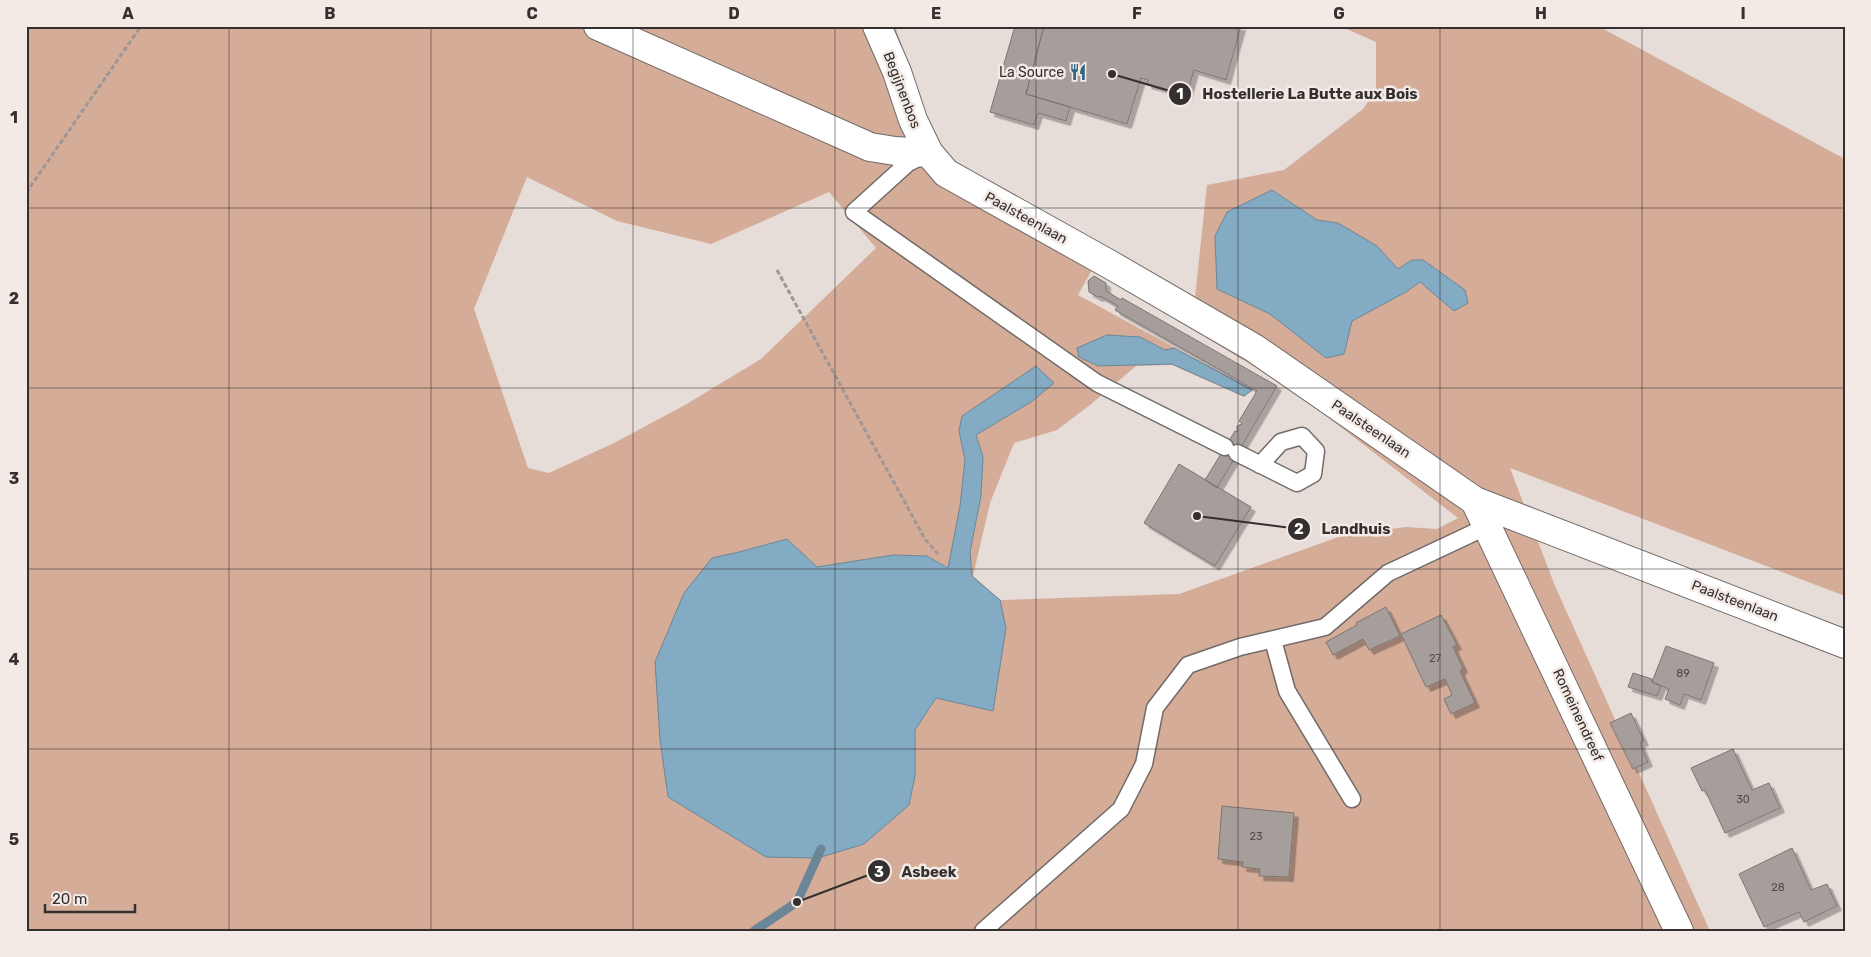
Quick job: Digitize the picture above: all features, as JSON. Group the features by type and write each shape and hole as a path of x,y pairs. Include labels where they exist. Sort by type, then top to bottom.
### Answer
{"street":[{"path":"598,26 870,146 895,151 929,153"},
{"name":"Begijnenbos","path":"877,26 897,72 913,120 929,153"},
{"name":"Paalsteenlaan","path":"929,153 946,173 1254,348 1475,501 1845,644"},
{"name":"Romeinendreef","path":"1475,501 1679,931"}],"lane":[{"path":"929,153 908,163 854,212 1097,382 1260,465"},
{"path":"983,931 1121,809 1144,764 1155,708 1188,665 1240,648 1325,626 1388,573 1488,526"},
{"path":"1273,640 1287,691 1352,799"}],"path":[{"path":"26,193 141,26"},
{"path":"777,270 925,539 938,554"}],"shaded area":[{"path":"26,26 895,26 938,150 1194,307 1207,185 1284,170 1363,109 1376,90 1376,42 1340,26 1598,26 1845,159 1845,596 1510,468 1555,586 1710,931 26,931","holes":["527,177 617,221 711,244 829,192 876,248 761,359 685,405 614,443 549,473 528,468 474,309","1272,190 1317,220 1377,246 1398,269 1412,260 1454,311 1420,282 1406,292 1351,321 1326,358 1270,314 1217,289","1093,268 1297,393 1458,518 1437,529 1406,527 1344,535 1179,594 1000,600 973,576 990,503 1014,443 1057,430 1136,366 1172,365 1244,397 1253,390 1078,295","1140,337 1244,396 1172,364 1098,366","1054,382 1031,402 976,435 983,457 981,496 970,552 972,576 1000,600 993,711 936,698 915,730 915,776 909,805 864,844 818,858 712,558 787,539 817,567 893,555 927,556 949,568 960,506 965,460 959,431"]}],"water":[{"path":"1272,190 1317,220 1338,223 1377,246 1398,269 1412,260 1423,260 1465,290 1468,303 1454,311 1420,282 1406,292 1352,321 1344,354 1326,358 1270,314 1217,289 1215,236 1227,212"},
{"path":"1107,335 1140,337 1165,350 1174,348 1252,390 1244,396 1172,364 1098,366 1079,357 1077,348"},
{"path":"1036,366 1054,383 1031,402 976,435 983,457 981,496 970,552 972,576 1000,600 1006,628 993,711 936,698 915,730 915,776 909,805 864,844 818,858 766,857 668,797 660,739 655,662 684,593 712,558 787,539 817,567 893,555 927,556 948,568 960,506 965,460 959,431 962,416"}],"building":[{"path":"1015,26 1044,26 1026,94 1070,107 1066,121 1038,113 1034,125 990,112"},
{"path":"1044,26 1241,26 1226,80 1194,70 1187,95 1147,84 1148,80 1141,78 1127,124 1026,94"},
{"path":"1094,276 1106,283 1106,291 1121,300 1122,298 1277,386 1217,488 1205,480 1235,431 1237,432 1237,426 1242,424 1239,421 1257,391 1115,310 1118,306 1089,292 1088,281"},
{"path":"1179,464 1251,507 1215,566 1144,523"},
{"path":"1386,607 1400,636 1369,650 1363,639 1333,655 1326,642"},
{"path":"1441,615 1457,645 1453,647 1463,668 1460,671 1475,703 1451,714 1444,699 1452,695 1445,679 1426,687 1401,634"},
{"path":"1666,646 1714,663 1701,700 1684,694 1680,705 1665,699 1669,689 1652,682"},
{"path":"1633,673 1652,679 1652,682 1661,686 1657,696 1628,687"},
{"path":"1631,713 1644,741 1640,743 1648,762 1633,769 1610,723"},
{"path":"1733,749 1752,790 1769,783 1780,808 1725,833 1705,790 1702,791 1691,768"},
{"path":"1222,806 1294,813 1289,877 1259,876 1260,869 1242,867 1243,862 1218,859"},
{"path":"1792,848 1811,890 1827,884 1837,906 1804,922 1799,912 1764,927 1739,874"}],"waterway":[{"path":"754,931 797,902 821,849"}],"place":[{"name":"La Source","path":"1078,72"},
{"name":"Hostellerie La Butte aux Bois","path":"1112,74"},
{"name":"Landhuis","path":"1197,516"},
{"name":"Asbeek","path":"797,902"}]}
